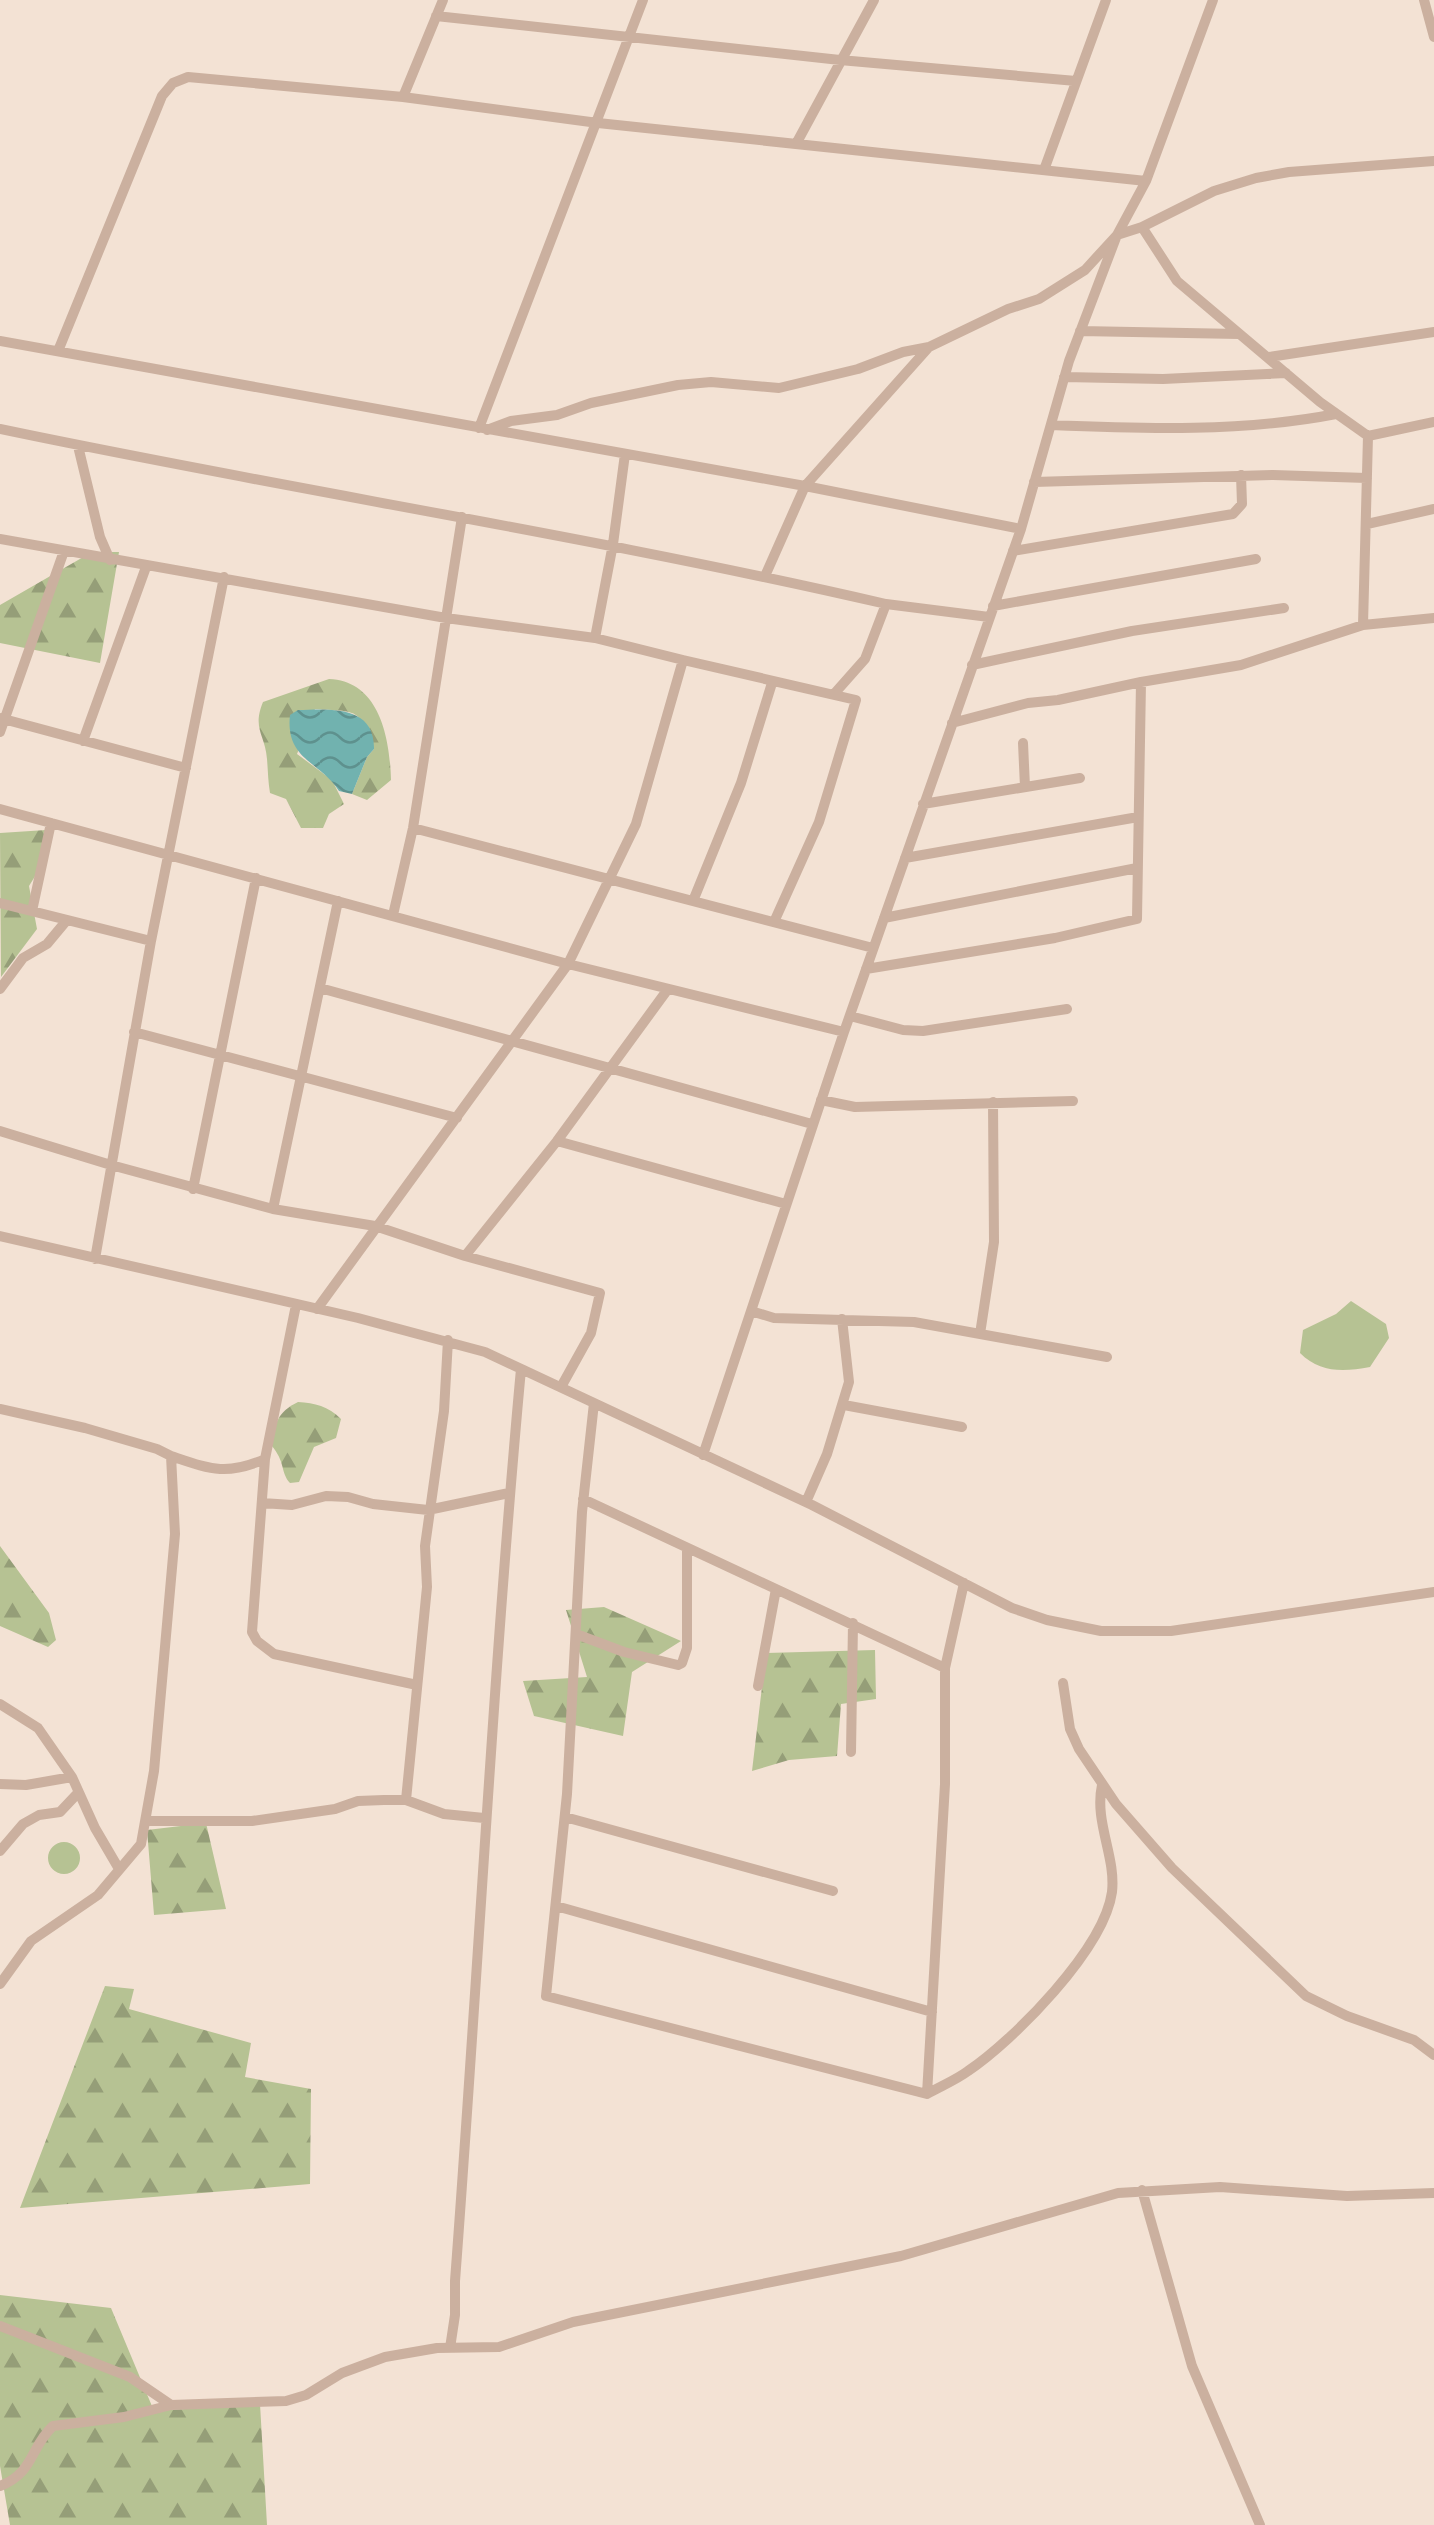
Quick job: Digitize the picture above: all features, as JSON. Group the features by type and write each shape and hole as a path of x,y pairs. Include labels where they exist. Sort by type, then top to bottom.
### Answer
{"street":[{"path":"403,97 443,0"},
{"path":"483,429 643,0"},
{"path":"796,144 874,0"},
{"path":"1044,170 1106,0"},
{"path":"703,1455 820,1100 1013,551 1080,331 1116,235 1146,181 1213,0"},
{"path":"1424,0 1434,37"},
{"path":"436,16 1076,81"},
{"path":"58,351 162,96 174,83 188,77 403,97 1146,181"},
{"path":"483,429 678,385 711,382 779,388 858,370 903,352 929,347 1008,309 1039,299 1085,270 1116,235 1142,227 1214,191 1256,178 1434,161"},
{"path":"1142,227 1177,281 1336,414 1368,436 1434,422"},
{"path":"1080,331 1241,334"},
{"path":"1269,357 1434,332"},
{"path":"0,342 805,486 1020,529"},
{"path":"765,576 805,486 929,347"},
{"path":"1064,377 1164,379 1286,373"},
{"path":"1050,425 1120,428 1274,423 1336,414"},
{"path":"0,429 195,470 613,544 886,604 991,611 1256,560"},
{"path":"1364,625 1368,436"},
{"path":"78,446 100,536 110,560"},
{"path":"595,638 625,454"},
{"path":"1034,482 1241,476 1367,478"},
{"path":"1013,551 1233,514 1242,504 1241,476"},
{"path":"1367,524 1434,509"},
{"path":"393,915 412,828 462,518"},
{"path":"0,539 446,618 595,638 856,700 819,822 774,922"},
{"path":"0,732 64,551"},
{"path":"84,741 146,567"},
{"path":"95,1259 151,941 224,577"},
{"path":"834,694 864,659 886,604"},
{"path":"972,665 1132,631 1284,608"},
{"path":"952,722 1028,702 1058,700 1241,666 1364,625 1434,618"},
{"path":"316,1309 568,964 636,824 682,660"},
{"path":"866,969 1137,919 1141,682"},
{"path":"693,900 741,783 772,683"},
{"path":"2,718 186,768"},
{"path":"1023,743 1025,787"},
{"path":"923,804 1080,778"},
{"path":"0,809 568,964 844,1032"},
{"path":"905,858 1138,817"},
{"path":"32,911 51,823"},
{"path":"412,828 873,948"},
{"path":"884,918 1136,868"},
{"path":"193,1189 256,878"},
{"path":"274,1210 338,900"},
{"path":"0,903 151,941"},
{"path":"0,989 23,958 47,944 67,920"},
{"path":"320,988 812,1124"},
{"path":"465,1256 557,1140 668,989"},
{"path":"850,1016 903,1030 939,1031 1067,1009"},
{"path":"134,1032 458,1118"},
{"path":"820,1100 855,1107 1073,1101"},
{"path":"980,1334 994,1242 993,1102"},
{"path":"0,1131 274,1210 374,1226 600,1293 590,1332 561,1386"},
{"path":"557,1140 786,1204"},
{"path":"0,1236 448,1340 485,1352 806,1502 1012,1608 1047,1620 1129,1633 1203,1627 1434,1592"},
{"path":"296,1305 265,1459 252,1632 256,1641 274,1654 417,1685"},
{"path":"751,1311 774,1318 914,1322 1107,1357"},
{"path":"806,1502 850,1382 842,1319"},
{"path":"406,1800 427,1587 428,1510 444,1411 448,1340"},
{"path":"450,2348 478,1982 484,1818 521,1368"},
{"path":"594,1403 584,1499 565,1818 546,1996 927,2094 967,2072 1008,2038 1070,1971 1096,1932 1112,1891 1100,1811 1102,1785"},
{"path":"844,1405 962,1426"},
{"path":"0,1410 85,1428 215,1470 240,1470 265,1459"},
{"path":"0,1984 31,1941 98,1895 141,1844 154,1771 175,1534 171,1456"},
{"path":"262,1503 292,1505 326,1496 428,1510 509,1494"},
{"path":"584,1499 945,1668"},
{"path":"576,1634 652,1660 678,1666 682,1663 687,1648 686,1549"},
{"path":"927,2094 946,1784 945,1668 964,1584"},
{"path":"758,1686 776,1588"},
{"path":"851,1752 853,1624"},
{"path":"1063,1683 1072,1736 1102,1785 1172,1868 1306,1996 1346,2016 1414,2040 1434,2055"},
{"path":"0,1704 38,1728 72,1777 77,1794 119,1869"},
{"path":"0,1784 26,1785 72,1777"},
{"path":"0,1851 23,1824 40,1815 60,1812 77,1794"},
{"path":"145,1821 252,1820 335,1808 358,1800 406,1800 444,1814 484,1818"},
{"path":"565,1818 833,1890"},
{"path":"556,1906 932,2012"},
{"path":"0,2486 14,2481 26,2470 53,2426 124,2417 171,2404 286,2402 384,2357 450,2348 499,2347 573,2322 874,2262 1111,2194 1220,2186 1347,2196 1434,2194"},
{"path":"1142,2190 1192,2366 1260,2525"},
{"path":"0,2326 113,2369 171,2404"}],"green space":[{"path":"92,552 119,552 100,663 0,643 0,605"},
{"path":"329,679 346,682 371,701 384,731 391,780 367,800 352,794 374,749 365,725 355,714 315,709 297,754 332,780 344,804 329,814 323,828 301,828 286,799 270,793 260,711 263,702"},
{"path":"46,830 42,865 29,886 37,929 1,977 0,833"},
{"path":"1351,1301 1386,1324 1389,1338 1370,1367 1332,1369 1308,1360 1300,1353 1303,1330 1336,1314"},
{"path":"298,1402 321,1406 341,1419 336,1438 314,1447 299,1482 290,1483 271,1445 278,1419"},
{"path":"0,1546 49,1613 56,1640 48,1647 0,1626"},
{"path":"604,1607 681,1641 632,1672 623,1736 534,1716 523,1681 587,1677 566,1610"},
{"path":"875,1650 876,1699 841,1704 837,1756 789,1760 752,1771 766,1653"},
{"path":"206,1823 226,1909 154,1915 147,1830"},
{"path":"64,1842 75,1847 80,1858 75,1869 64,1874 53,1869 48,1858 53,1847"},
{"path":"105,1986 134,1989 129,2009 251,2043 245,2077 311,2089 310,2184 20,2208"},
{"path":"0,2295 111,2308 154,2411 260,2404 267,2525 10,2525 0,2466"}],"water":[{"path":"298,710 336,710 359,717 367,724 374,749 352,794 339,791 298,751 290,730 290,715"}]}
